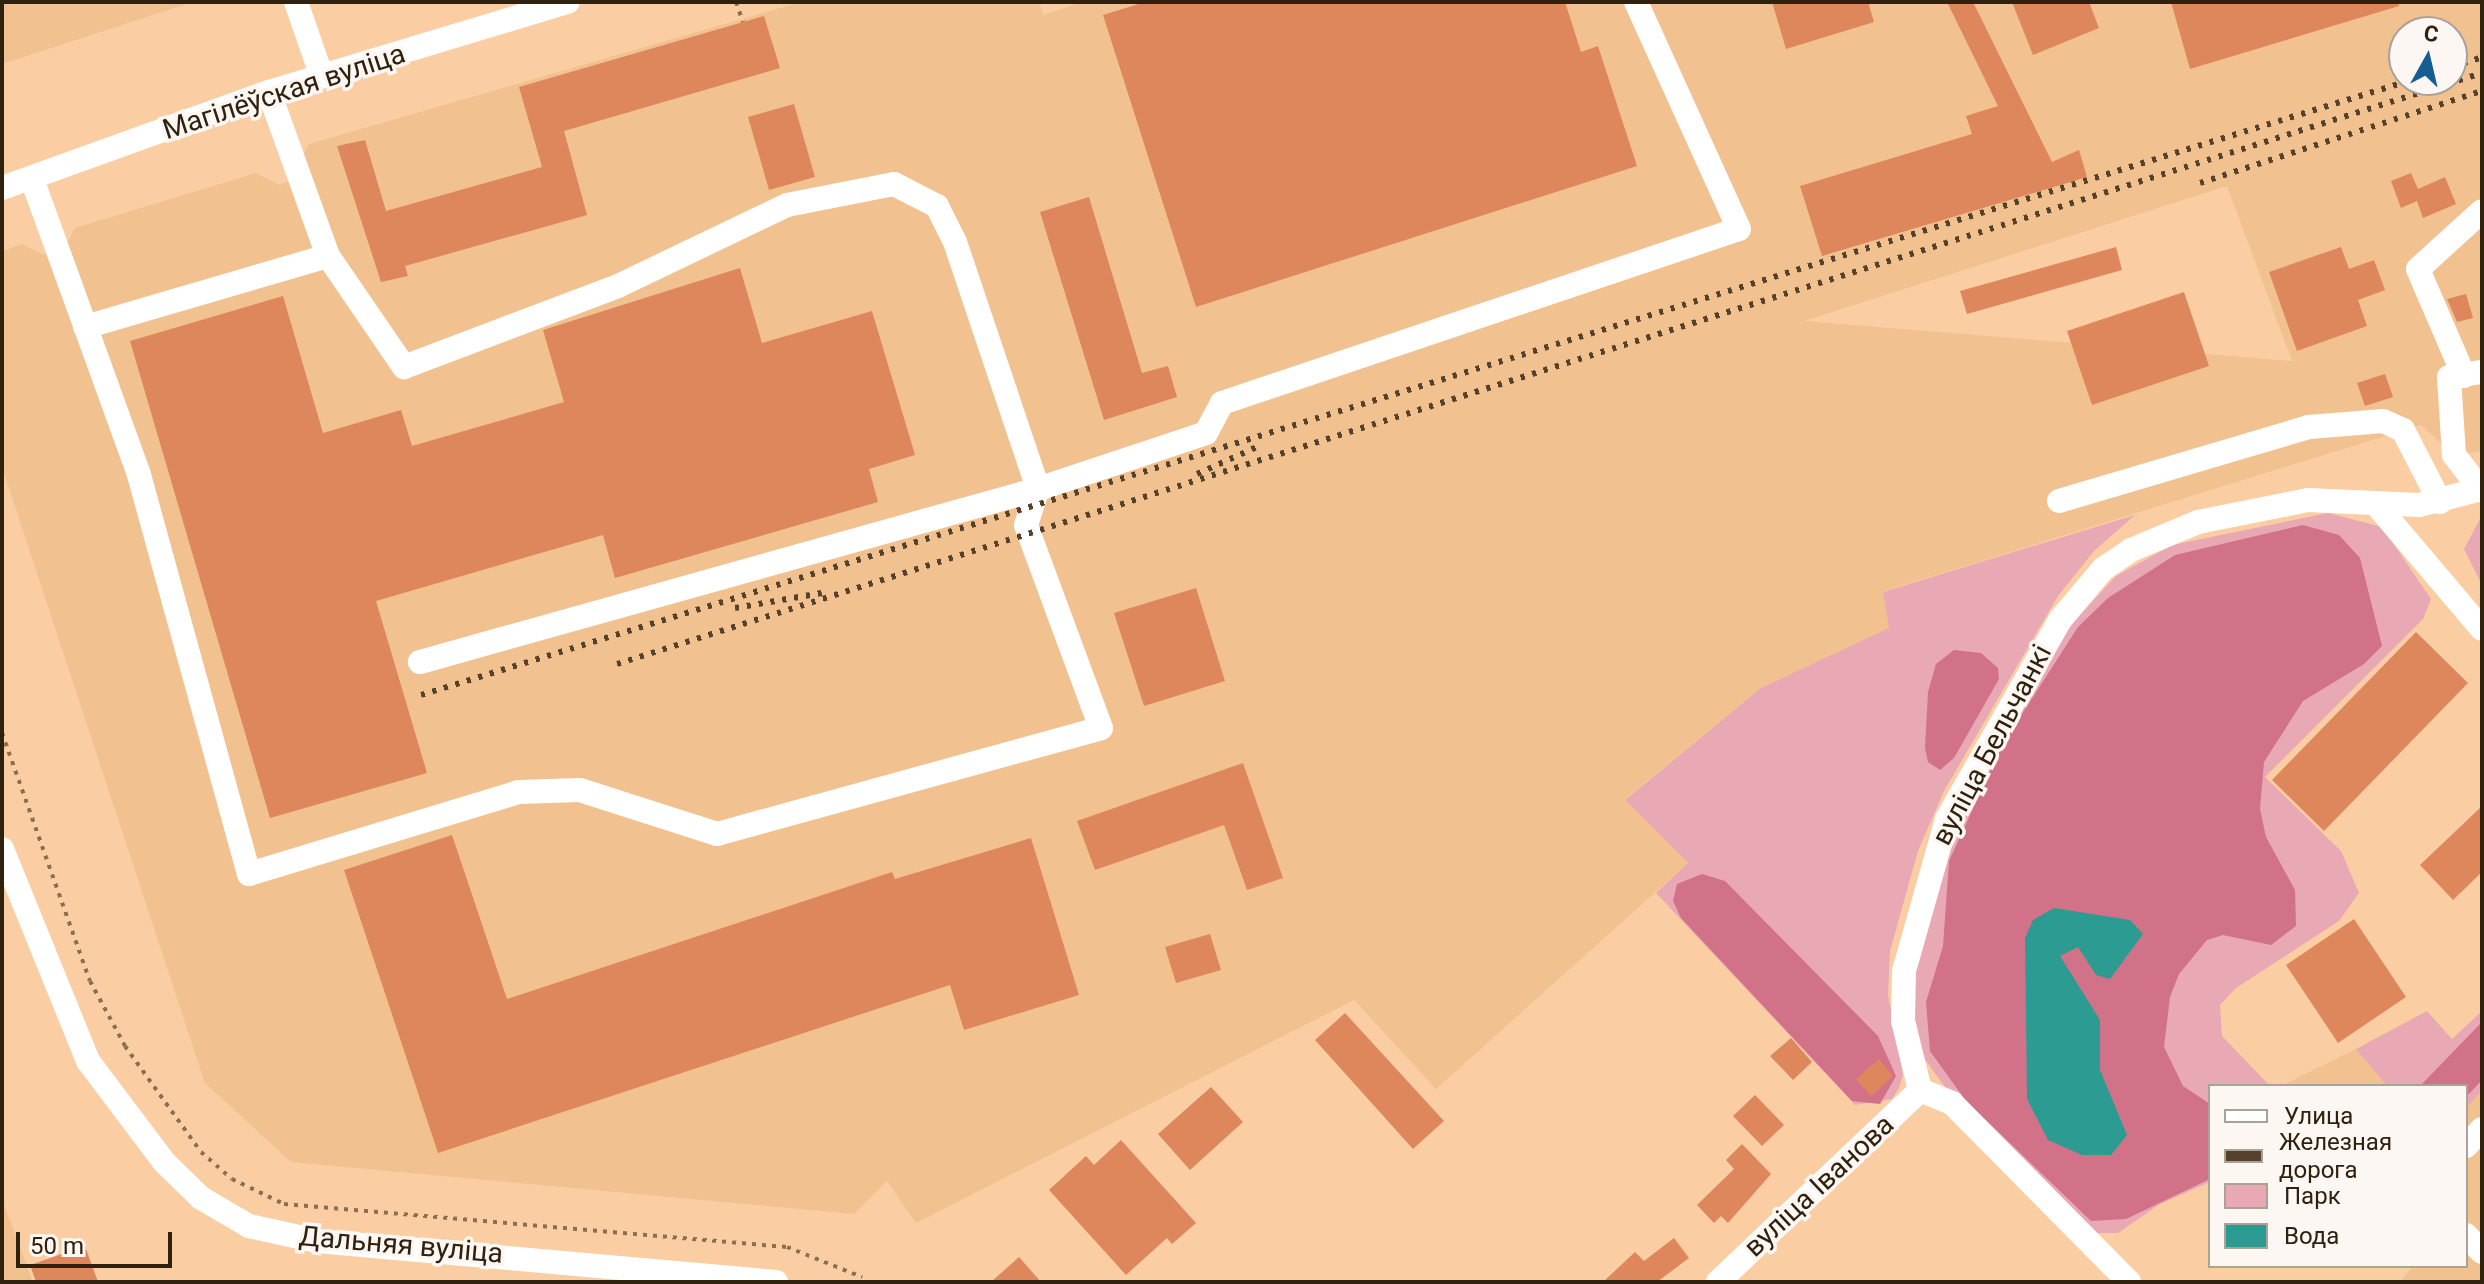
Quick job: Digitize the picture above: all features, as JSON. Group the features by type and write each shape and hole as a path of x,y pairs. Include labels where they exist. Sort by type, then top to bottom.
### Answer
{"street":[{"path":"296,2 322,77"},
{"name":"Магілёўская вуліца","path":"2,188 269,92 568,2"},
{"path":"420,662 1038,489 1206,433 1222,403 1739,229 1636,2"},
{"path":"32,179 139,475 249,874 519,792 580,790 717,834 1101,728 1026,525 1038,489 955,242 937,206 894,184 787,205 618,286 404,367 328,256 269,92"},
{"path":"2482,211 2418,269 2473,374 2449,377 2454,455 2482,490"},
{"path":"85,327 328,256"},
{"path":"2059,501 2309,427 2383,421 2403,430 2440,502"},
{"name":"вуліца Бельчанкі","path":"1920,1090 1903,1021 1904,971 1947,819 2080,593 2131,550 2198,522 2308,500 2440,502 2482,490"},
{"path":"2375,503 2482,629"},
{"name":"Дальняя вуліца","path":"2,849 88,1061 164,1162 201,1198 249,1226 317,1241 776,1282"},
{"path":"1920,1090 1952,1103 2129,1282"},
{"name":"вуліца Іванова","path":"1718,1282 1920,1090"},
{"path":"2468,1144 2482,1129"},
{"path":"2468,1237 2482,1252"}],"path":[{"path":"736,2 743,22"},
{"path":"2,733 90,981 133,1058 201,1152 232,1179 284,1204 787,1247 862,1277"}],"shaded area":[{"path":"2,2 193,2 2,64"},
{"path":"801,2 1039,2 1043,15 1083,2 2482,2 2482,451 2454,455 2421,425 1884,591 1889,628 1761,688 1625,799 1688,863 1436,1089 1354,1000 916,1223 887,1181 854,1214 291,1162 205,1083 2,467 2,251 22,244 44,255 65,247 75,228 256,173 280,185 308,174 301,159 309,144","holes":["2227,186 2292,361 1804,321"]},
{"path":"2303,525 2339,535 2360,558 2382,646 2364,664 2303,701 2264,762 2260,809 2266,837 2295,890 2296,926 2271,945 2223,935 2207,940 2179,974 2170,997 2164,1047 2183,1086 2208,1103 2208,1180 2126,1219 2091,1221 1966,1101 1930,1051 1926,1002 1943,946 1949,861 2002,745 2078,627 2108,598 2175,555"},
{"path":"1954,650 1981,653 1998,668 1999,679 1954,758 1940,770 1928,762 1925,748 1928,692 1936,664"},
{"path":"1702,874 1725,881 1878,1036 1896,1076 1880,1104 1852,1101 1681,918 1673,901 1677,884"},
{"path":"2482,1022 2482,1080 2468,1095 2468,1084 2422,1084"},
{"path":"2356,1049 2385,1084 2285,1084"},
{"path":"2482,1091 2482,1282 2400,1282 2411,1268 2468,1268 2468,1106"},
{"path":"2,1199 33,1282 2,1282"}],"green space":[{"path":"2328,513 2382,527 2431,599 2423,619 2265,777 2341,851 2359,893 2339,921 2236,988 2220,1005 2222,1036 2268,1084 2208,1084 2208,1183 2160,1204 2118,1233 2096,1233 1950,1094 1924,1058 1915,1024 1915,967 1950,843 2067,629 2116,576 2172,545"},
{"path":"2135,515 2094,551 2058,596 1944,791 1918,851 1890,951 1888,995 1903,1075 1892,1099 1855,1105 1656,893 1688,863 1625,800 1761,688 1889,628 1883,592"},
{"path":"2482,515 2482,585 2464,549"},
{"path":"2427,1011 2452,1039 2482,1011 2482,1091 2468,1106 2468,1084 2385,1084 2356,1049"}],"water":[{"path":"2054,908 2130,920 2143,934 2110,979 2096,975 2078,947 2060,956 2100,1020 2100,1070 2127,1135 2111,1155 2082,1155 2048,1140 2027,1099 2025,938 2033,920"}],"building":[{"path":"1145,2 1565,2 1581,52 1598,46 1637,166 1196,307 1103,15"},
{"path":"1772,2 1868,2 1874,22 1786,49"},
{"path":"1947,2 1973,2 2052,162 2079,150 2087,177 1822,256 1800,186 1972,134 1966,116 1998,106"},
{"path":"2012,2 2089,2 2099,28 2033,55"},
{"path":"2171,2 2398,2 2399,6 2190,69"},
{"path":"764,16 780,68 564,131 587,215 405,266 408,276 381,282 337,146 365,140 386,211 542,167 519,87"},
{"path":"794,104 815,177 769,190 748,117"},
{"path":"2411,173 2418,189 2445,177 2456,204 2423,218 2417,201 2401,208 2391,181"},
{"path":"1089,197 1142,373 1168,366 1177,397 1104,420 1040,212"},
{"path":"2116,247 2122,270 1967,314 1960,291"},
{"path":"2341,247 2349,269 2374,260 2385,290 2358,300 2367,326 2297,351 2269,272"},
{"path":"740,268 762,343 872,311 915,455 869,469 878,502 615,578 603,535 376,601 427,773 270,818 130,341 283,296 323,433 401,410 412,446 564,402 543,330"},
{"path":"2184,292 2209,366 2092,405 2067,331"},
{"path":"2466,294 2473,318 2457,322 2447,299"},
{"path":"2385,374 2393,397 2365,406 2357,383"},
{"path":"1196,588 1225,681 1144,706 1114,613"},
{"path":"2416,632 2468,683 2324,831 2272,780"},
{"path":"1243,763 1283,878 1247,890 1224,825 1095,870 1077,821"},
{"path":"2482,806 2482,872 2453,900 2420,865"},
{"path":"452,835 507,999 892,872 895,879 1031,838 1079,995 964,1030 950,985 438,1153 344,870"},
{"path":"2354,919 2406,997 2338,1043 2286,965"},
{"path":"1210,934 1221,970 1176,983 1165,947"},
{"path":"1345,1013 1444,1121 1413,1149 1315,1040"},
{"path":"1791,1038 1812,1062 1793,1080 1770,1056"},
{"path":"1879,1059 1893,1076 1871,1096 1856,1079"},
{"path":"1211,1087 1243,1122 1190,1170 1158,1134"},
{"path":"1755,1095 1784,1125 1762,1146 1733,1116"},
{"path":"1121,1140 1196,1223 1172,1244 1167,1238 1126,1275 1049,1190 1086,1156 1094,1165"},
{"path":"1742,1144 1771,1174 1728,1223 1721,1216 1714,1223 1697,1205 1734,1169 1726,1160"},
{"path":"1674,1238 1689,1258 1657,1282 1603,1282 1635,1252 1644,1261"},
{"path":"85,1246 98,1282 36,1282 30,1265"},
{"path":"1019,1257 1041,1282 991,1282"}],"railway":[{"path":"2468,62 2482,57"},
{"path":"617,664 2482,73"},
{"path":"421,695 2388,87"},
{"path":"2200,183 2482,91"},
{"path":"1197,474 1259,446"},
{"path":"735,608 822,593"}]}
